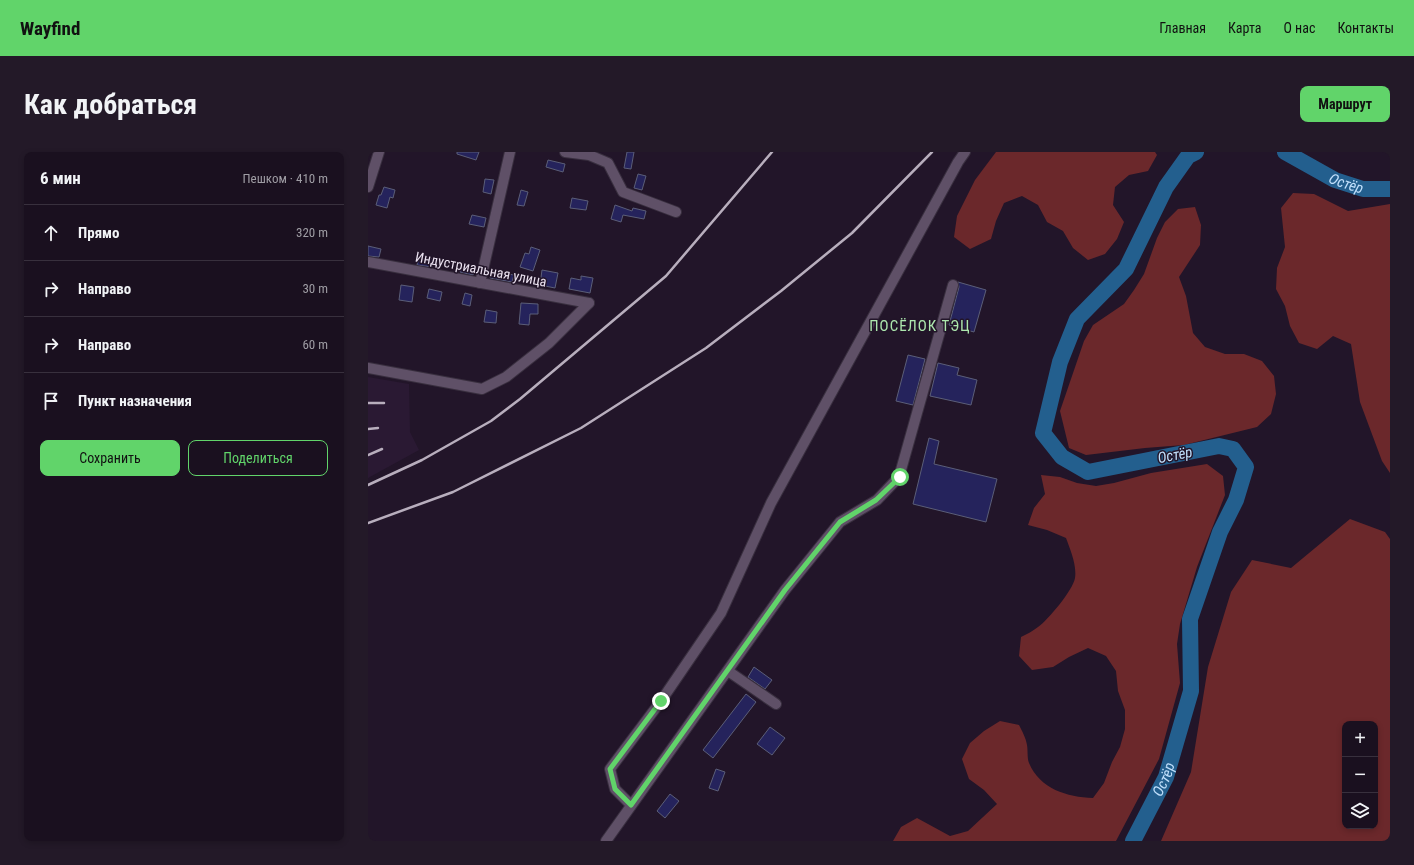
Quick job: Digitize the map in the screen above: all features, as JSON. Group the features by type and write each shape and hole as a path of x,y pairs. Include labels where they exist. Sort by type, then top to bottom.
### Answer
{"street":[{"path":"368,187 379,152"},
{"path":"480,283 510,152"},
{"path":"565,152 589,155 608,163 623,192 676,212"},
{"path":"631,805 615,789 610,769 661,701 722,613 771,504 958,162 965,152"},
{"name":"Индустриальная улица","path":"368,262 589,303 549,343 506,377 482,389 368,368"},
{"path":"606,841 785,590 840,522 876,500 900,477 953,285"},
{"path":"728,671 776,704"}],"shaded area":[{"path":"996,152 1155,152 1157,155 1148,171 1129,175 1115,187 1113,205 1124,222 1117,239 1105,254 1088,260 1073,248 1063,231 1047,222 1038,205 1022,196 1004,203 996,221 991,239 970,249 954,237 957,216 975,180"},
{"path":"1293,193 1314,194 1348,211 1390,204 1390,473 1382,461 1360,402 1351,344 1333,336 1317,349 1299,343 1290,326 1285,306 1276,289 1277,268 1285,247 1281,208"},
{"path":"1195,207 1201,225 1200,245 1179,277 1186,296 1193,333 1205,347 1225,354 1244,354 1262,361 1274,376 1276,394 1271,414 1257,427 1184,445 1086,455 1069,448 1060,411 1084,341 1093,325 1124,304 1134,290 1144,274 1157,238 1165,222 1178,209"},
{"path":"368,377 409,384 410,432 419,450 368,478"},
{"path":"1207,464 1223,476 1225,495 1197,567 1180,624 1177,644 1180,683 1159,759 1116,841 893,841 901,827 917,818 950,836 968,831 997,804 984,790 969,779 962,759 970,743 984,731 1000,721 1019,725 1026,742 1029,763 1034,772 1047,785 1055,790 1074,796 1093,798 1104,783 1112,762 1120,747 1125,729 1125,710 1118,691 1116,671 1106,656 1088,648 1053,667 1032,670 1019,656 1021,637 1036,628 1048,618 1070,590 1075,578 1074,563 1066,538 1047,530 1028,525 1034,508 1045,494 1041,475 1060,477 1077,483 1096,486 1114,483 1151,473"},
{"path":"1350,519 1385,532 1390,539 1390,841 1161,841 1191,772 1208,667 1231,592 1252,560 1291,568"}],"building":[{"path":"457,152 479,152 476,160 457,154"},
{"path":"627,152 634,152 631,169 624,168"},
{"path":"548,160 565,164 563,172 546,167"},
{"path":"638,174 646,176 642,190 634,188"},
{"path":"485,179 494,180 491,194 483,192"},
{"path":"384,187 395,190 393,198 390,197 387,208 376,205 379,195 381,195"},
{"path":"521,190 528,192 524,206 517,205"},
{"path":"572,198 588,201 586,210 570,208"},
{"path":"615,205 632,211 633,208 646,211 644,219 623,215 621,222 611,219"},
{"path":"472,215 486,218 484,227 469,224"},
{"path":"368,246 381,249 379,257 368,256"},
{"path":"531,247 540,250 533,271 520,267 525,253 529,254"},
{"path":"419,256 434,259 432,267 417,265"},
{"path":"463,263 475,266 473,275 460,272"},
{"path":"542,270 558,273 555,288 540,285"},
{"path":"491,271 514,275 512,282 490,278"},
{"path":"581,276 593,278 590,293 569,289 571,278 581,280"},
{"path":"958,282 986,290 974,332 949,325 959,287"},
{"path":"401,285 414,287 412,302 399,300"},
{"path":"429,289 442,292 440,301 427,298"},
{"path":"465,293 472,295 470,306 462,304"},
{"path":"521,303 538,304 538,314 530,314 529,325 519,324"},
{"path":"486,310 497,312 496,323 484,322"},
{"path":"908,355 925,359 913,405 896,401"},
{"path":"938,363 959,368 957,375 977,380 971,405 930,396"},
{"path":"929,438 939,441 934,464 997,479 986,522 913,504"},
{"path":"754,667 772,680 765,689 748,677"},
{"path":"746,694 756,702 713,758 703,750"},
{"path":"770,727 785,738 772,755 757,744"},
{"path":"716,769 725,772 718,791 709,788"},
{"path":"670,794 679,801 665,818 657,811"}],"waterway":[{"name":"Остёр","path":"1133,841 1166,777 1191,691 1190,619 1220,532 1236,500 1246,467 1233,449 1219,446 1088,472 1062,457 1043,433 1060,362 1077,319 1126,269 1166,187 1188,156 1196,152"},
{"name":"Остёр","path":"1285,152 1335,180 1363,189 1390,189"}],"railway":[{"path":"368,485 422,460 491,421 520,399 666,276 772,152"},
{"path":"368,523 453,492 581,428 706,348 781,291 852,233 932,152"},
{"path":"368,403 384,403"},
{"path":"368,429 378,428"},
{"path":"368,455 382,449"}],"district":[{"name":"ПОСЁЛОК ТЭЦ","path":"920,326"}],"route":[{"path":"661,701 610,769 615,789 631,805 785,590 840,522 876,500 900,477"}]}
